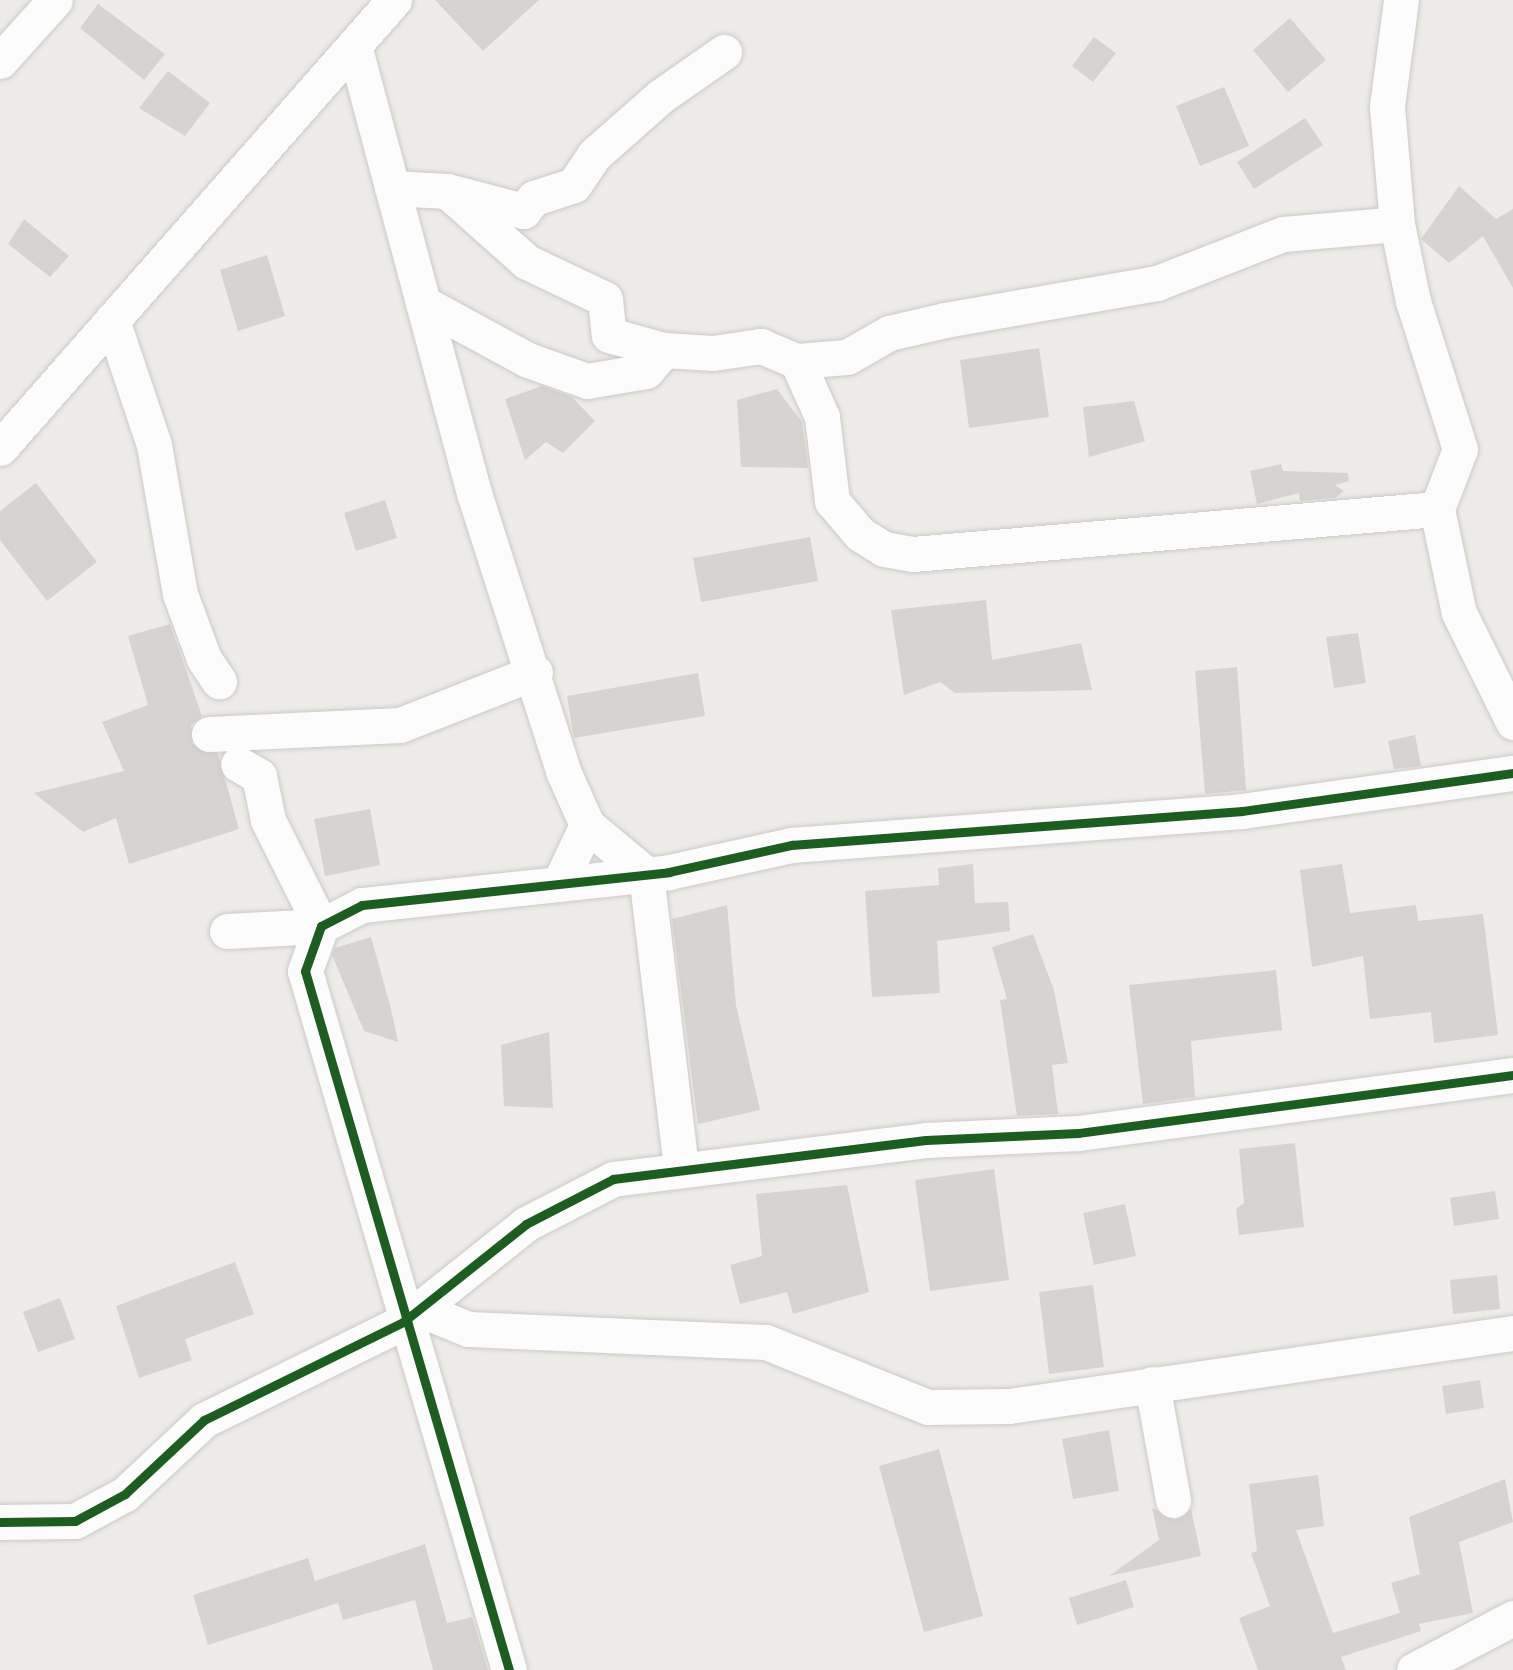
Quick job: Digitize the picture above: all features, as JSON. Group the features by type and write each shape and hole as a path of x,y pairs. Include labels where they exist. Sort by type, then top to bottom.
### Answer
{"street":[{"path":"0,61 55,0"},
{"path":"0,448 355,48 394,0"},
{"path":"1401,0 1387,107 1396,223 1413,301 1460,449 1437,509 1459,613 1513,722"},
{"path":"355,48 474,493 535,672 563,771 587,825 646,874 681,1168"},
{"path":"392,188 447,191 523,211 534,198 574,185 594,155 661,96 724,52"},
{"path":"447,191 527,262 605,299 609,335 664,350 713,353 761,346 796,361 847,357 889,333 945,320 1157,283 1283,234 1396,223"},
{"path":"424,303 528,360 587,381 646,371 664,350"},
{"path":"111,320 153,445 180,594 204,659 219,681"},
{"path":"796,361 822,416 832,501 860,534 884,549 913,554 1437,509"},
{"path":"209,734 400,725 535,672"},
{"path":"238,764 259,776 268,820 321,926 305,971 411,1316 509,1670"},
{"path":"227,931 321,926 362,905 646,874 792,845 1242,811 1513,773"},
{"path":"559,884 587,825"},
{"path":"0,1522 75,1521 125,1494 204,1420 411,1316 526,1224 612,1179 681,1168 926,1140 1078,1133 1513,1075"},
{"path":"411,1316 468,1329 766,1342 928,1407 1009,1406 1513,1332"},
{"path":"1152,1384 1172,1500"},
{"path":"1413,1670 1513,1618"}],"building":[{"path":"435,0 539,0 483,51"},
{"path":"98,4 165,54 144,80 80,28"},
{"path":"1290,18 1326,60 1288,92 1253,50"},
{"path":"1094,37 1116,53 1093,82 1072,66"},
{"path":"168,71 210,103 185,136 139,108"},
{"path":"1224,87 1249,146 1200,166 1176,106"},
{"path":"1305,118 1323,145 1254,189 1237,162"},
{"path":"1459,186 1496,219 1513,209 1513,288 1483,236 1449,263 1421,239"},
{"path":"24,219 69,256 50,277 8,244"},
{"path":"267,255 285,316 238,331 220,270"},
{"path":"1039,348 1049,417 969,428 960,360"},
{"path":"542,386 572,397 595,421 563,453 546,442 525,460 505,399"},
{"path":"777,389 802,422 808,468 741,467 737,400"},
{"path":"1134,401 1145,441 1089,457 1083,407"},
{"path":"1281,464 1283,471 1348,473 1349,481 1335,485 1344,491 1335,498 1300,501 1299,493 1257,504 1250,471"},
{"path":"36,483 97,562 47,601 0,540 0,511"},
{"path":"385,500 397,538 356,551 344,513"},
{"path":"810,537 818,581 701,602 693,558"},
{"path":"986,600 992,660 1081,643 1092,690 955,693 940,682 904,695 891,610"},
{"path":"170,624 202,716 191,725 192,744 218,754 239,829 129,864 116,818 83,832 34,793 124,771 102,722 148,705 128,636"},
{"path":"1358,633 1366,683 1334,688 1326,637"},
{"path":"1237,667 1246,790 1205,794 1195,671"},
{"path":"698,673 705,716 574,738 567,696"},
{"path":"1415,735 1421,766 1394,769 1388,741"},
{"path":"370,809 380,865 325,876 314,819"},
{"path":"973,864 975,903 1008,902 1010,931 937,941 940,993 872,997 865,891 939,885 938,868"},
{"path":"1342,864 1350,913 1416,905 1418,921 1483,914 1498,1035 1434,1043 1431,1012 1370,1019 1363,956 1312,967 1300,870"},
{"path":"727,905 736,1005 760,1110 698,1124 672,919"},
{"path":"1033,934 1054,990 1068,1063 1052,1065 1058,1114 1017,1116 1000,1000 1007,999 992,947"},
{"path":"371,937 398,1042 364,1031 332,955 335,948"},
{"path":"1276,970 1282,1030 1191,1041 1195,1097 1143,1104 1129,985"},
{"path":"549,1032 553,1108 504,1106 501,1045"},
{"path":"1295,1143 1304,1227 1239,1235 1236,1209 1244,1203 1239,1149"},
{"path":"994,1169 1009,1280 930,1291 915,1180"},
{"path":"847,1185 869,1292 793,1314 787,1292 740,1304 730,1265 762,1256 756,1194"},
{"path":"1495,1191 1499,1219 1454,1226 1450,1198"},
{"path":"1125,1204 1136,1256 1094,1265 1083,1213"},
{"path":"235,1262 254,1314 185,1339 192,1360 139,1378 116,1306"},
{"path":"1497,1275 1500,1309 1453,1314 1450,1280"},
{"path":"1093,1285 1104,1367 1049,1374 1039,1292"},
{"path":"60,1298 75,1339 38,1352 23,1312"},
{"path":"1480,1380 1484,1408 1446,1414 1442,1386"},
{"path":"1109,1430 1119,1491 1073,1499 1062,1439"},
{"path":"939,1449 983,1616 924,1632 879,1466"},
{"path":"1318,1475 1324,1526 1296,1530 1333,1633 1400,1613 1391,1583 1420,1574 1409,1517 1505,1479 1513,1522 1459,1542 1473,1613 1419,1624 1421,1631 1341,1657 1346,1670 1258,1670 1239,1618 1270,1606 1251,1553 1257,1551 1249,1484"},
{"path":"1152,1508 1176,1520 1191,1509 1201,1556 1109,1576 1159,1540"},
{"path":"425,1544 447,1623 472,1617 488,1670 433,1670 415,1600 343,1620 338,1603 208,1645 193,1595 308,1558 315,1581"},
{"path":"1126,1580 1134,1607 1077,1625 1069,1598"}],"cycle path":[{"path":"509,1670 305,971 321,926 362,905 669,872 792,845 1242,811 1513,773"},
{"path":"0,1522 75,1521 125,1494 204,1420 403,1322 526,1224 613,1179 926,1140 1078,1133 1513,1075"}]}
